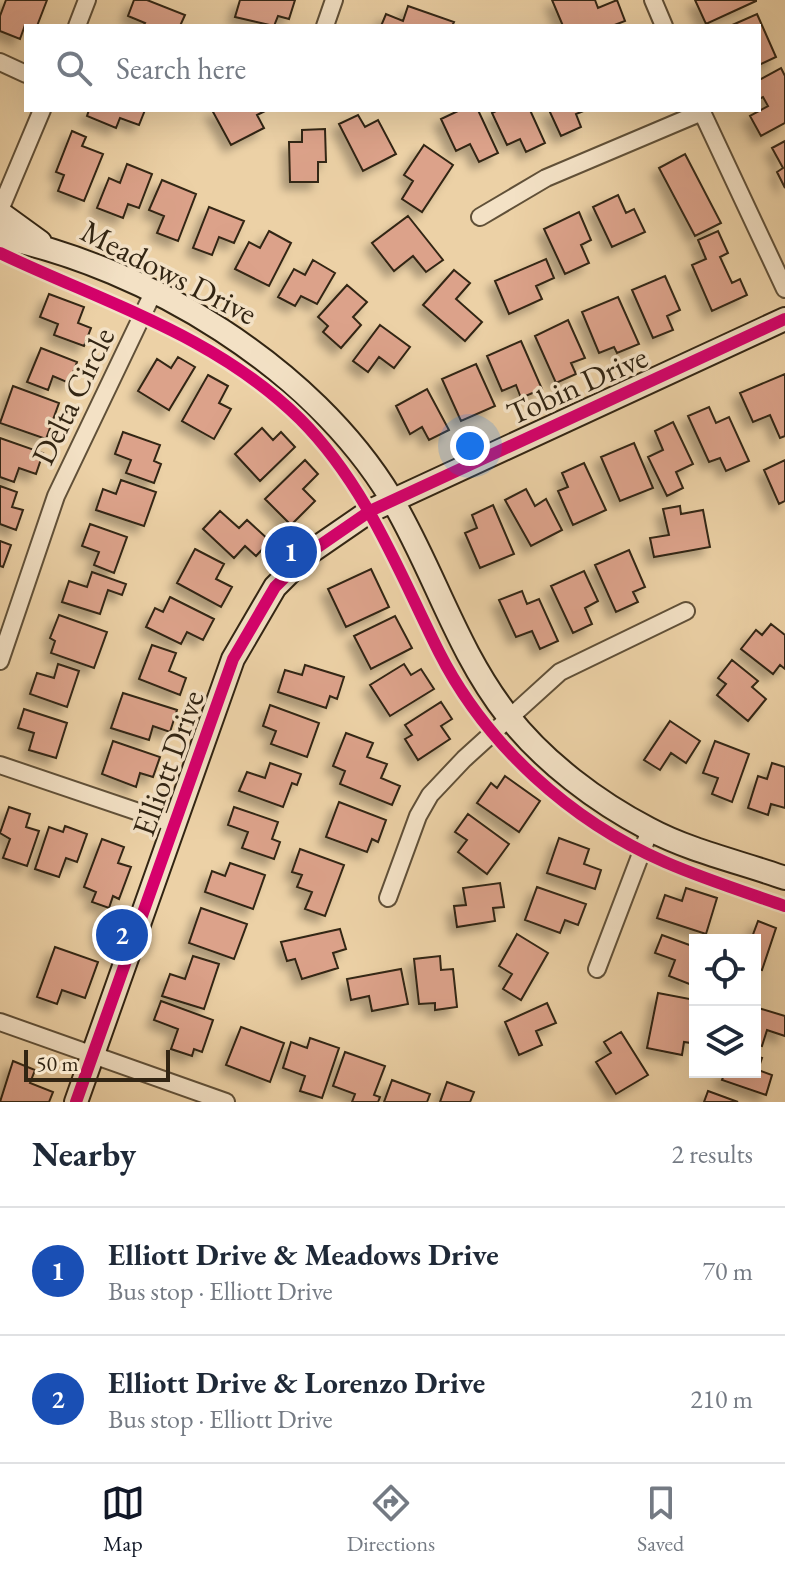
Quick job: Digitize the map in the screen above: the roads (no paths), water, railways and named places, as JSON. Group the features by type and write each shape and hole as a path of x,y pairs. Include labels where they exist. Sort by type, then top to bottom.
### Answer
{"street":[{"path":"78,24 87,0"},
{"path":"326,24 334,0"},
{"path":"653,0 663,24"},
{"path":"0,62 24,73"},
{"path":"0,212 41,112"},
{"path":"480,217 546,178 700,112"},
{"path":"702,112 785,289"},
{"name":"Meadows Drive","path":"0,212 47,247"},
{"name":"Meadows Drive","path":"0,237 47,247 153,293 227,331 281,372 345,436 393,500 456,636 509,718 562,770 607,805 650,830 785,878"},
{"name":"Delta Circle","path":"0,661 56,496 153,293"},
{"name":"Tobin Drive","path":"393,500 785,319"},
{"name":"Elliott Drive","path":"76,1102 233,659 275,587 309,553 358,517 393,500"},
{"path":"388,898 418,816 430,795 509,718 560,672 686,611"},
{"path":"0,765 174,824"},
{"path":"597,969 650,830"},
{"path":"0,1022 226,1102"}],"place":[{"name":"Elliott Drive & Meadows Drive","path":"291,552"},
{"name":"Elliott Drive & Lorenzo Drive","path":"122,935"}]}
